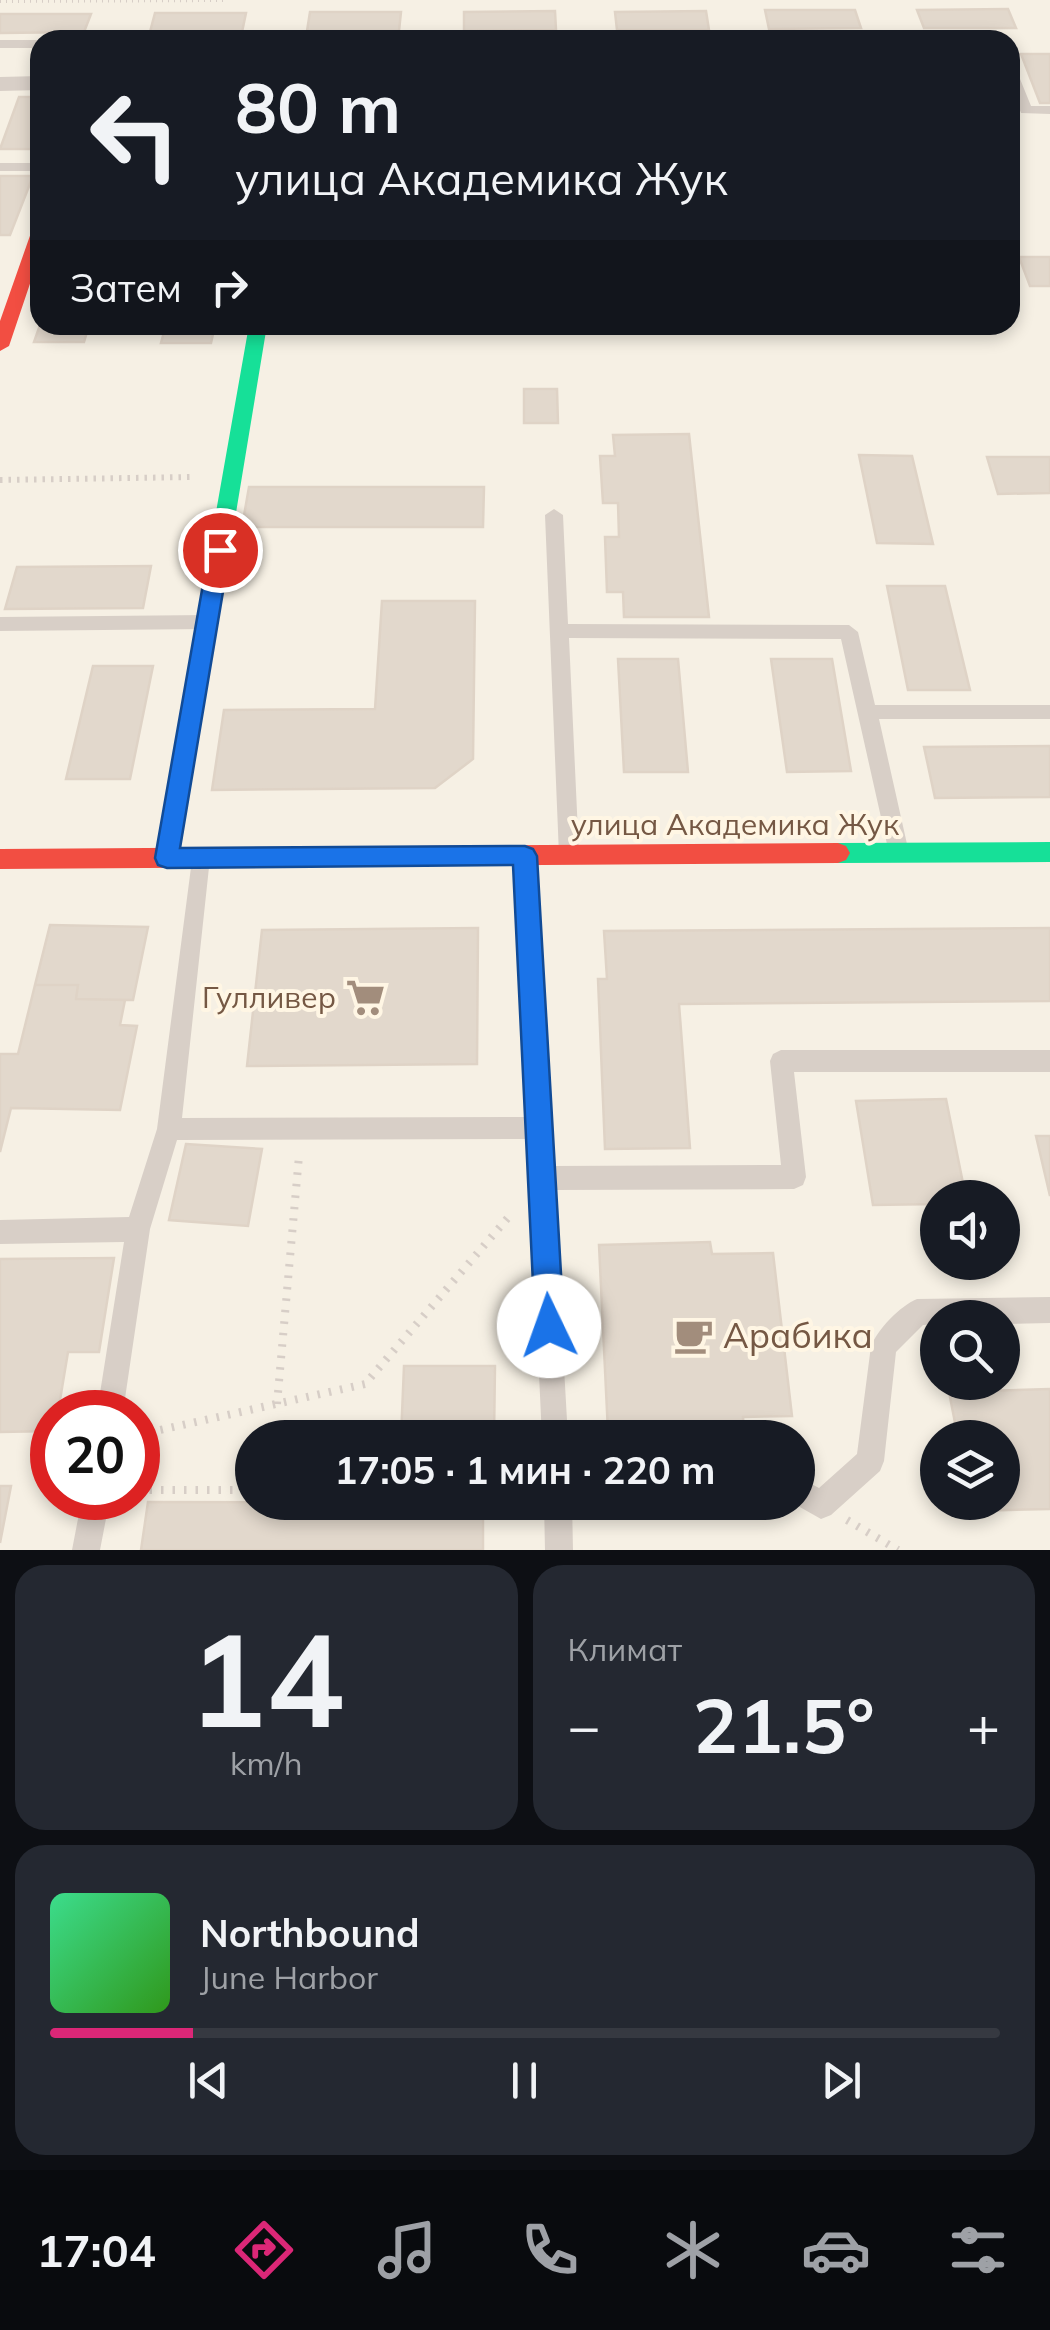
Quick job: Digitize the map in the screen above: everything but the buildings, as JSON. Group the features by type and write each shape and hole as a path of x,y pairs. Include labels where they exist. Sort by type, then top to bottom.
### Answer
{"street":[{"path":"0,84 30,83"},
{"path":"0,346 30,259"},
{"path":"167,858 256,335"},
{"name":"улица Академика Жук","path":"0,859 1050,852"}],"lane":[{"path":"0,44 30,44"},
{"path":"1020,95 1026,110 1050,110"},
{"path":"0,167 30,167"},
{"path":"554,516 569,856"},
{"path":"0,624 207,622"},
{"path":"559,632 849,632 899,853"},
{"path":"867,712 1050,712"},
{"path":"525,856 554,1420"},
{"path":"113,1390 138,1229 169,1129 200,858"},
{"path":"542,1178 794,1177 780,1062 1050,1062"},
{"path":"169,1129 537,1128"},
{"path":"0,1232 138,1229"},
{"path":"815,1502 822,1506 870,1461 884,1346 917,1312 1050,1310"},
{"path":"86,1550 92,1520"},
{"path":"558,1520 558,1550"}],"path":[{"path":"0,2 224,0"},
{"path":"0,480 232,477"},
{"path":"277,1404 300,1147"},
{"path":"160,1430 364,1384 542,1178"},
{"path":"160,1490 235,1490"},
{"path":"822,1506 898,1550"}],"traffic: fast":[{"path":"167,858 256,335"},
{"path":"838,853 1050,852"}],"traffic: jam":[{"path":"0,346 30,259"},
{"path":"0,859 838,853"}],"place":[{"name":"Гулливер","path":"366,997"},
{"name":"Арабика","path":"693,1335"}],"route":[{"path":"220,550 167,858 525,856 549,1326"}]}
